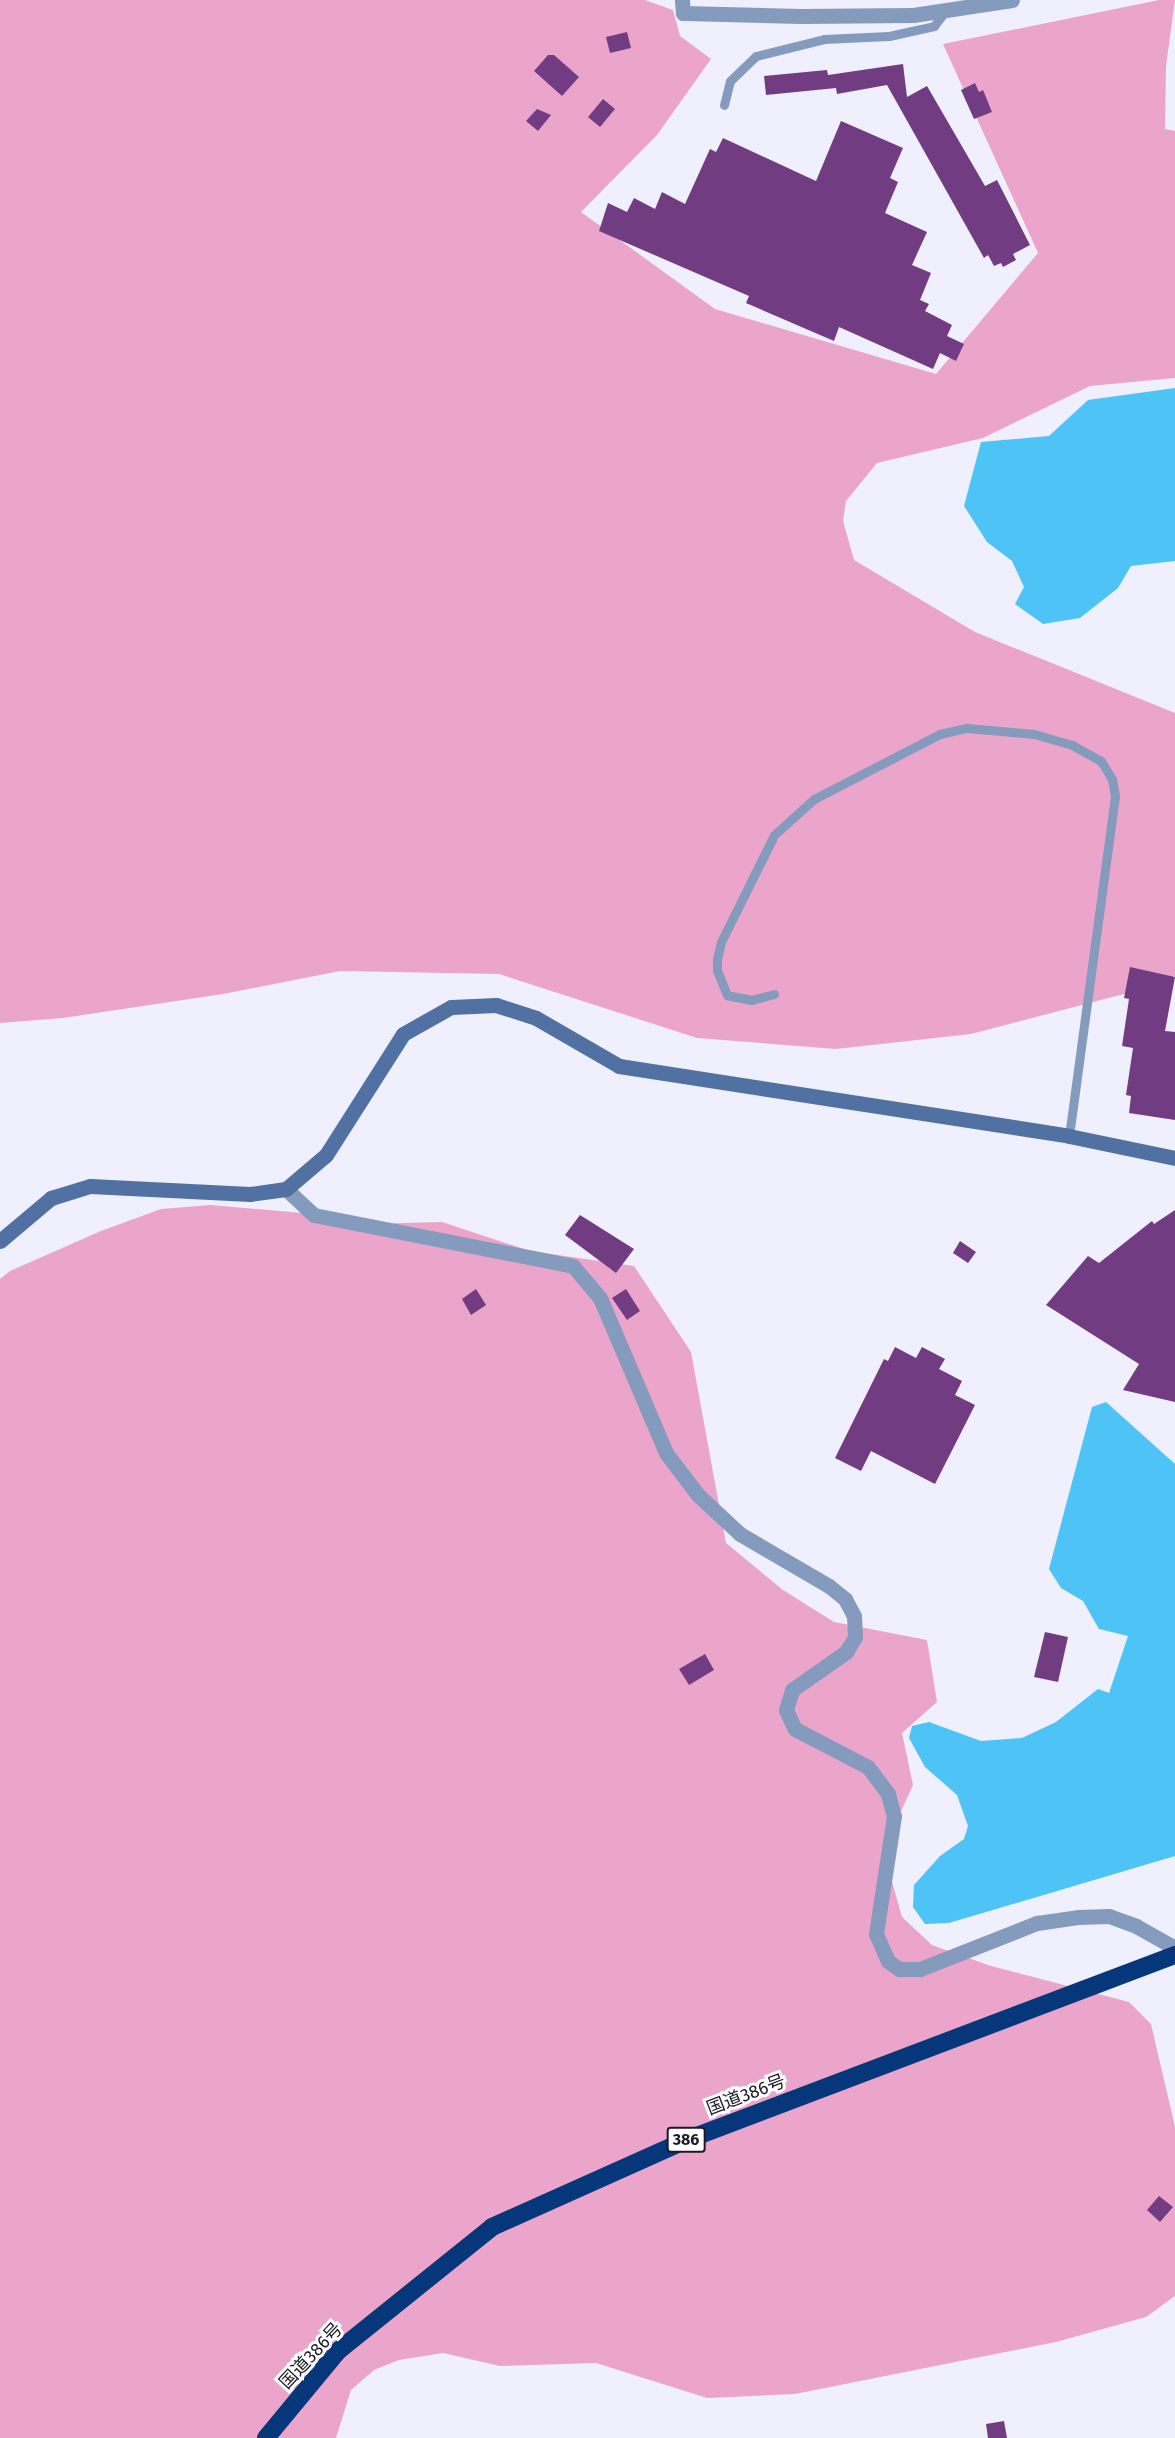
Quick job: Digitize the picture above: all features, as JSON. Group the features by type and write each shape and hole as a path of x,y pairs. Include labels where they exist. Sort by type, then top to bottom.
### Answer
{"highway":[{"name":"国道386号","path":"266,2438 338,2351 492,2227 689,2139 1175,1954"}],"street":[{"path":"682,0 683,13 913,15 1012,0"},
{"path":"0,1241 51,1198 90,1186 250,1194 286,1189 326,1155 403,1034 451,1007 496,1005 536,1018 619,1066 1069,1136 1175,1158"},
{"path":"286,1189 314,1215 573,1266 600,1298 666,1453 698,1495 740,1534 829,1586 844,1599 854,1616 855,1637 846,1652 792,1690 786,1710 795,1729 868,1767 888,1794 894,1816 876,1934 888,1961 899,1969 920,1969 1037,1923 1078,1917 1109,1916 1136,1926 1175,1948"}],"lane":[{"path":"724,105 730,81 756,56 824,39 889,36 934,26 946,10"},
{"path":"774,994 752,1000 727,995 717,970 717,958 721,942 774,834 814,799 939,734 967,728 1034,734 1072,745 1101,761 1112,779 1115,796 1069,1136"}],"shaded area":[{"path":"0,0 645,0 673,10 680,36 711,59 657,135 581,212 715,309 936,374 1038,253 943,44 1159,0 1175,0 1166,66 1165,129 1175,131 1175,378 1090,386 983,438 877,463 846,501 843,521 854,560 975,632 1175,713 1175,976 1143,989 971,1034 836,1049 697,1038 499,974 340,971 223,994 63,1018 0,1023"},
{"path":"211,1205 302,1213 367,1224 442,1222 530,1251 634,1266 691,1352 726,1543 783,1590 834,1622 927,1640 937,1702 902,1733 913,1785 893,1829 891,1878 902,1917 932,1945 991,1966 1129,2002 1151,2024 1175,2127 1175,2296 1146,2317 1056,2342 795,2394 707,2398 596,2363 500,2366 443,2353 399,2360 374,2370 351,2390 336,2438 0,2438 0,1279 10,1271 101,1231 161,1209"}],"water":[{"path":"1175,388 1175,561 1131,566 1118,588 1080,618 1043,624 1015,604 1024,587 1012,561 987,542 964,506 981,442 1049,436 1088,400"},
{"path":"1106,1402 1175,1464 1175,1856 949,1923 925,1924 913,1907 914,1885 940,1856 964,1839 968,1826 957,1795 925,1767 909,1738 912,1726 929,1722 981,1741 1022,1738 1056,1722 1098,1689 1109,1693 1128,1636 1099,1629 1083,1601 1061,1588 1049,1569 1092,1407"}],"building":[{"path":"627,32 631,48 610,53 606,37"},
{"path":"548,55 554,55 579,77 562,96 534,71"},
{"path":"903,64 907,97 927,86 985,186 997,180 1030,245 1013,254 1016,260 1003,267 1001,263 994,266 988,255 984,258 887,85 837,94 836,88 766,95 764,76 827,70 828,75"},
{"path":"975,83 979,92 983,90 992,112 974,119 961,90"},
{"path":"603,99 615,109 600,127 588,117"},
{"path":"537,109 551,115 538,131 526,121"},
{"path":"841,121 903,148 890,178 898,182 885,213 927,232 912,265 931,273 920,300 929,304 925,311 952,325 947,336 964,344 956,361 940,353 933,369 839,327 834,341 746,303 749,296 599,231 608,203 627,212 634,198 655,209 662,192 685,204 710,149 716,152 723,138 816,181"},
{"path":"1130,967 1175,977 1165,1031 1175,1032 1175,1120 1129,1113 1131,1096 1126,1095 1133,1048 1122,1046 1129,999 1124,998"},
{"path":"1175,1210 1175,1402 1123,1390 1139,1364 1046,1305 1088,1256 1099,1263 1152,1221 1154,1224"},
{"path":"580,1215 634,1249 616,1273 565,1235"},
{"path":"960,1241 976,1252 968,1263 953,1253"},
{"path":"476,1289 486,1305 471,1315 462,1299"},
{"path":"626,1289 640,1311 627,1320 612,1298"},
{"path":"895,1347 916,1358 922,1347 945,1359 939,1369 962,1381 955,1395 975,1405 935,1484 871,1451 861,1471 835,1458 884,1359 888,1361"},
{"path":"1045,1632 1068,1637 1058,1682 1034,1677"},
{"path":"705,1654 714,1670 689,1685 679,1669"},
{"path":"1159,2196 1173,2207 1160,2222 1147,2210"},
{"path":"1004,2421 1007,2438 988,2438 986,2424"}]}
